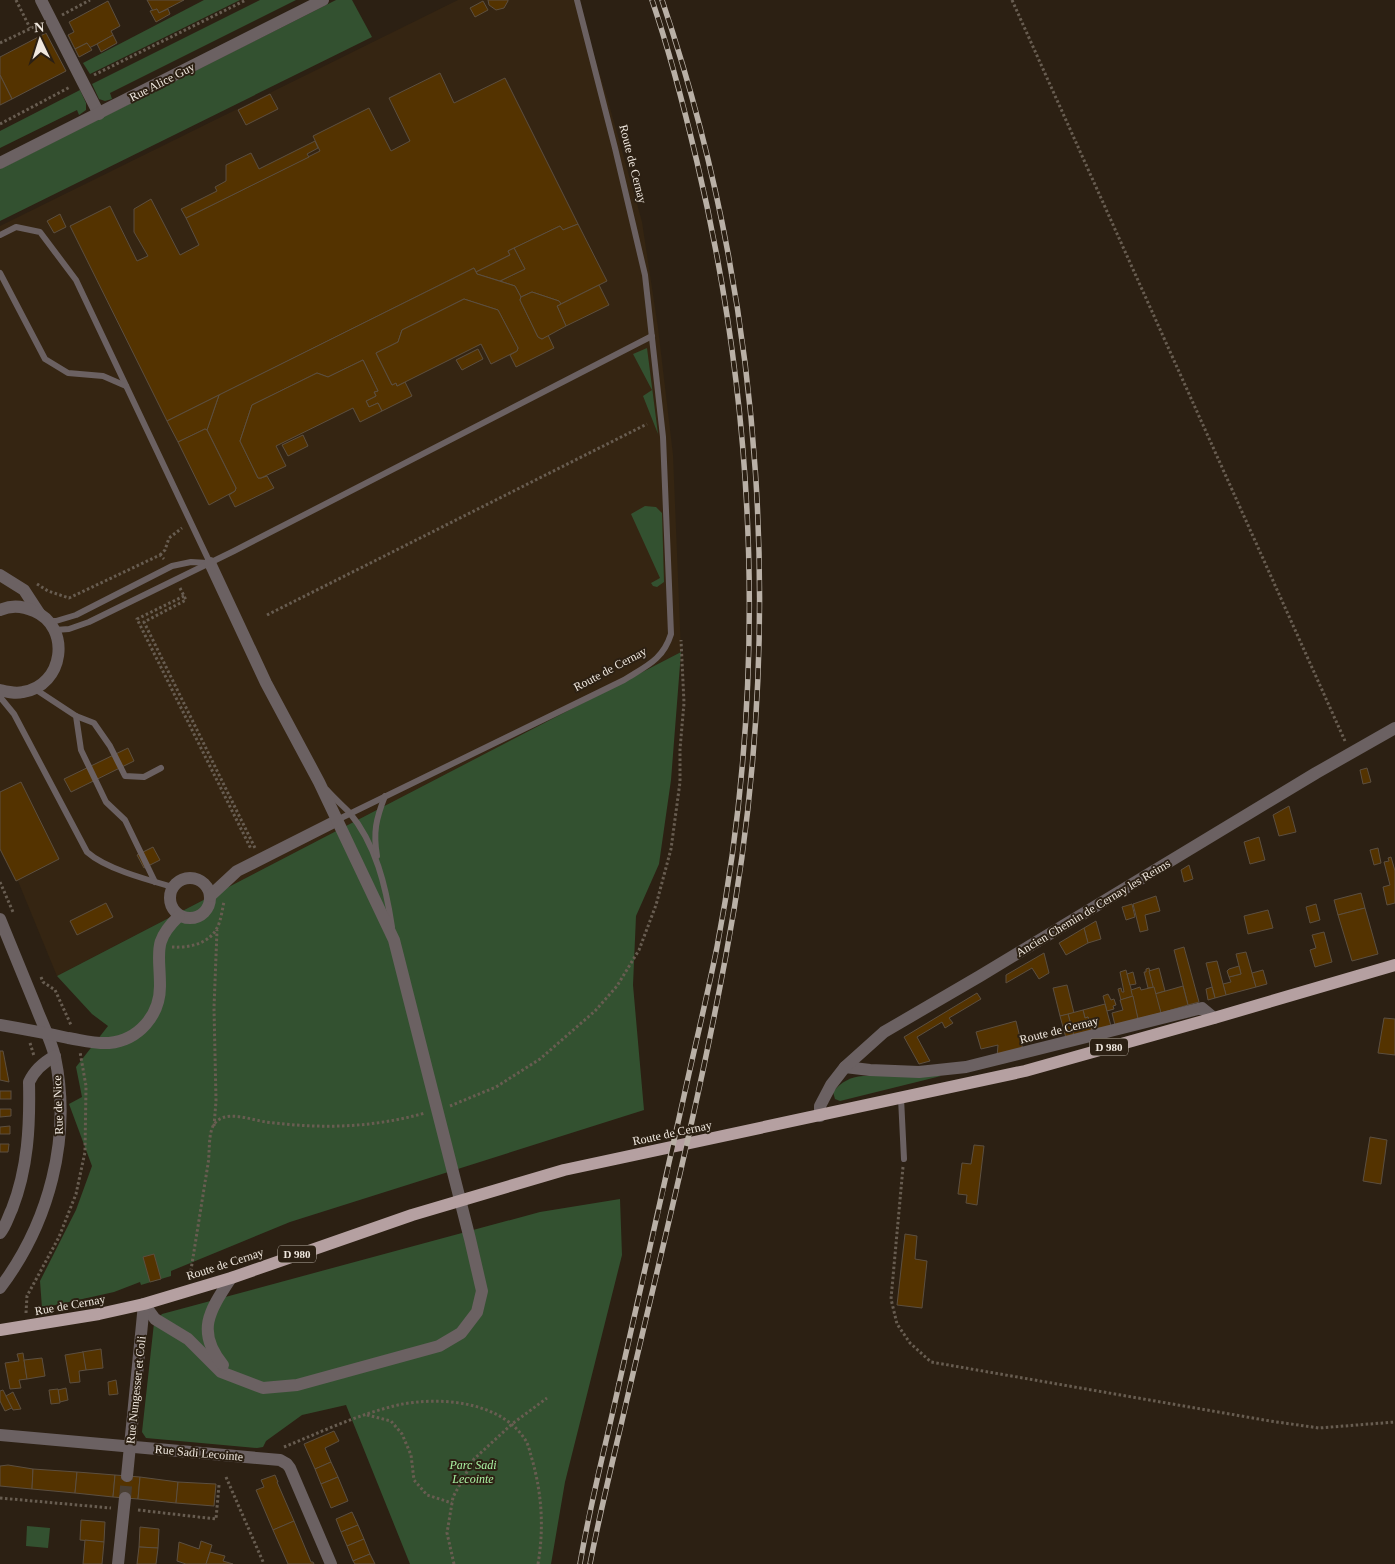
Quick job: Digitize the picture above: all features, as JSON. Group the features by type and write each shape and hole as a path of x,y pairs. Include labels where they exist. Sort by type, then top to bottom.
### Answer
{"main road":[{"name":"Route de Cernay","path":"144,1304 231,1278 327,1243 564,1170 1025,1071 1395,965"},
{"name":"Rue de Cernay","path":"0,1330 100,1314 144,1304"}],"street":[{"path":"41,0 99,114"},
{"name":"Rue Alice Guy","path":"0,164 323,0"},
{"path":"144,1304 155,1319 188,1339 221,1372 263,1388 297,1385 439,1346 461,1333 477,1312 482,1291 394,940 319,782 266,683 210,563"},
{"path":"0,575 24,590 48,622 59,646 57,664 52,674 35,689 12,693 0,690"},
{"path":"0,610 16,606 28,608 48,622"},
{"name":"Ancien Chemin de Cernay les Reims","path":"820,1116 820,1106 831,1085 845,1067 884,1032 1350,753 1395,728"},
{"path":"210,896 205,885 194,879 182,880 173,887 169,900 174,912 179,916 191,919 198,917 207,908 210,896 237,871 336,821"},
{"path":"0,1025 102,1043 122,1040 134,1035 152,1015 157,1006 160,984 159,946 164,933 179,916"},
{"name":"Rue de Nice","path":"0,918 47,1034 54,1056 60,1099 59,1141 46,1200 31,1238 0,1288"},
{"name":"Route de Cernay","path":"845,1067 919,1072 966,1066 1202,1008 1214,1018"},
{"path":"0,1233 13,1205 24,1170 28,1146 29,1082 34,1073 54,1056"},
{"path":"231,1278 214,1305 207,1325 209,1339 214,1351 222,1364 240,1380"},
{"name":"Rue Nungesser et Coli","path":"127,1476 144,1304"},
{"name":"Rue Sadi Lecointe","path":"0,1435 276,1460"},
{"path":"276,1460 287,1464 290,1468 331,1564"},
{"path":"118,1564 126,1498"}],"lane":[{"name":"Route de Cernay","path":"336,821 624,680 657,659 667,647 671,634 663,437 645,275 577,0"},
{"path":"0,235 16,227 40,232 76,280 210,563"},
{"path":"0,273 45,360 68,373 103,376 126,386"},
{"path":"48,622 69,629 89,622 210,563 652,336"},
{"path":"48,622 76,615 172,566 191,562 210,563"},
{"path":"35,689 76,716 94,723 110,746 125,776 144,777 161,768"},
{"path":"0,697 14,714 87,852 106,864 173,887"},
{"path":"76,716 81,750 106,802 125,820 154,882"},
{"path":"319,782 350,813 379,865"},
{"path":"385,796 377,817 374,838 388,900 394,940"},
{"path":"901,1098 904,1159"}],"path":[{"path":"16,0 30,28"},
{"path":"0,43 90,0"},
{"path":"0,124 246,0"},
{"path":"1012,0 1350,753"},
{"path":"267,615 647,424"},
{"path":"32,581 48,591 69,598 160,555 165,550 169,538 181,528 191,524"},
{"path":"160,555 172,566"},
{"path":"184,596 186,600 144,622 258,860 137,620 184,596"},
{"path":"447,1107 496,1087 540,1059 595,1011 617,986 639,950 656,905 671,849 680,782 680,749 684,703 682,653 681,639 671,634"},
{"path":"187,1291 209,1161 210,1138 214,1126 216,1101 214,1008 217,929 226,893"},
{"path":"159,946 182,948 203,942 217,929"},
{"path":"214,1126 219,1120 226,1117 302,1126 372,1125 394,1122 428,1112"},
{"path":"904,1159 891,1299 897,1324 910,1343 931,1362 1270,1422 1319,1428 1395,1422"},
{"path":"454,1564 446,1533 453,1497 474,1459 512,1424 547,1398"},
{"path":"276,1460 283,1447 366,1415 399,1405 435,1401 466,1404 501,1416 512,1424 526,1442 536,1477 542,1514 542,1539 538,1564"},
{"path":"366,1415 391,1421 402,1434 411,1455 414,1480 427,1494 452,1503"},
{"path":"226,1477 264,1564"}],"shaded area":[{"path":"458,0 577,0 642,222 658,328 673,455 681,652 57,976 0,837 0,226"}],"green space":[{"path":"204,0 240,0 90,74 83,63"},
{"path":"260,0 296,0 110,93 112,99 105,101 99,99 92,84"},
{"path":"336,0 352,0 372,37 0,221 0,169"},
{"path":"80,90 86,103 86,110 79,115 77,110 0,148 0,131"},
{"path":"647,348 658,434 643,396 652,390 633,354"},
{"path":"645,506 656,507 662,513 664,582 657,587 651,583 660,578 631,514"},
{"path":"681,652 671,780 659,864 636,916 633,985 644,1110 290,1222 171,1271 171,1276 141,1285 140,1282 114,1292 42,1308 40,1281 76,1210 92,1166 69,1104 82,1097 76,1067 108,1026 92,1014 57,976"},
{"path":"863,1076 941,1076 840,1101 835,1099 833,1092 839,1085 850,1079"},
{"name":"Parc Sadi Lecointe","path":"620,1199 622,1255 565,1482 551,1564 410,1564 346,1405 302,1415 266,1441 263,1447 257,1448 146,1438 142,1432 154,1323 162,1314 540,1212"},
{"path":"27,1526 50,1528 48,1548 26,1546"}],"building":[{"path":"147,0 184,0 159,13 157,9 153,11"},
{"path":"488,0 508,1 504,8 496,10 489,5"},
{"path":"108,1 120,26 111,31 113,35 97,44 89,48 87,43 75,49 68,35 74,32 69,22"},
{"path":"483,1 488,10 475,17 470,8"},
{"path":"157,9 159,13 168,9 170,14 156,22 150,11"},
{"path":"46,33 66,71 12,99 0,75 0,57"},
{"path":"113,35 117,43 101,52 97,44"},
{"path":"87,43 92,50 79,57 75,49"},
{"path":"440,73 454,103 505,78 578,224 563,230 560,226 508,251 510,255 476,272 474,268 167,421 70,226 110,206 137,261 148,256 134,232 134,209 151,199 180,255 199,245 186,218 320,151 313,136 369,108 391,151 410,141 389,98"},
{"path":"0,75 12,99 0,105"},
{"path":"270,94 278,109 246,125 238,110"},
{"path":"315,141 318,148 307,154 309,157 186,218 181,209 217,191 215,187 226,181 226,165 251,153 259,169"},
{"path":"60,214 66,227 54,233 47,221"},
{"path":"578,224 607,281 561,304 559,301 532,292 521,297 515,286 500,281 525,269 514,248 560,226 563,230"},
{"path":"514,248 525,269 500,281 477,274 476,272 510,255 508,251"},
{"path":"474,268 477,274 515,286 538,337 542,339 548,335 554,348 516,367 510,355 517,351 518,348 498,310 464,299 402,330 398,342 376,353 392,385 396,383 397,386 405,382 412,396 382,411 378,403 369,407 366,401 376,396 374,392 378,391 363,360 328,377 317,373 252,405 240,441 258,478 267,476 274,488 235,507 229,495 236,488 207,430 219,395"},
{"path":"599,285 609,305 566,326 557,306"},
{"path":"532,292 559,301 561,304 557,306 566,326 542,339 538,337 520,300 521,297"},
{"path":"464,299 498,310 518,348 517,351 491,364 481,344 397,386 396,383 392,385 376,353 398,342 402,330"},
{"path":"478,349 483,359 462,370 456,360"},
{"path":"363,360 378,391 374,392 376,396 366,401 369,407 378,403 382,411 360,422 353,408 276,446 286,466 258,478 240,441 252,405 317,373 328,377"},
{"path":"219,395 207,430 205,429 178,442 167,421"},
{"path":"205,429 236,488 235,491 209,505 178,442"},
{"path":"303,435 308,446 288,456 282,445"},
{"path":"128,748 134,761 71,792 64,779"},
{"path":"1367,768 1371,782 1363,784 1360,770"},
{"path":"21,782 59,859 16,881 0,849 0,792"},
{"path":"1289,806 1296,832 1279,836 1273,815"},
{"path":"1259,837 1265,860 1250,864 1244,842"},
{"path":"153,847 160,860 144,868 137,855"},
{"path":"1378,848 1381,863 1374,865 1370,850"},
{"path":"1391,857 1395,871 1395,903 1387,905 1383,887 1390,885 1384,862 1389,861 1388,858"},
{"path":"1189,865 1193,879 1184,882 1181,870"},
{"path":"1361,893 1365,908 1338,915 1334,900"},
{"path":"1156,896 1160,911 1145,915 1148,930 1140,932 1133,904"},
{"path":"106,903 113,917 77,935 70,921"},
{"path":"1132,904 1135,917 1126,920 1122,907"},
{"path":"1316,904 1320,920 1310,923 1306,907"},
{"path":"1365,908 1378,954 1352,961 1338,915"},
{"path":"1268,910 1273,928 1248,934 1244,916"},
{"path":"1096,921 1101,939 1088,943 1084,928"},
{"path":"1084,928 1088,943 1066,955 1059,943"},
{"path":"1324,932 1332,962 1315,967 1310,950 1316,948 1312,935"},
{"path":"1184,947 1199,1002 1188,1005 1174,950"},
{"path":"1246,952 1256,987 1226,995 1223,984 1231,982 1229,977 1241,974 1236,954"},
{"path":"1044,953 1049,973 1039,979 1032,968 1006,983 1006,975"},
{"path":"1217,961 1226,995 1215,998 1206,963"},
{"path":"1239,966 1241,974 1229,977 1227,971"},
{"path":"1149,968 1154,987 1148,988 1144,972"},
{"path":"1159,968 1165,991 1155,994 1149,971"},
{"path":"1126,970 1133,996 1121,1000 1118,989 1121,988 1122,992 1124,992 1120,972"},
{"path":"1263,970 1267,984 1256,987 1252,973"},
{"path":"1133,972 1136,984 1130,985 1127,974"},
{"path":"1067,985 1074,1013 1060,1016 1053,988"},
{"path":"1183,986 1188,1005 1161,1013 1155,994"},
{"path":"1140,987 1141,990 1154,987 1161,1013 1138,1019 1131,990"},
{"path":"1212,987 1215,998 1208,1000 1206,989"},
{"path":"977,993 981,999 949,1018 953,1023 945,1028 942,1022 917,1037 930,1061 919,1064 904,1037"},
{"path":"1108,994 1111,1000 1114,999 1116,1005 1113,1006 1114,1009 1107,1011 1103,996"},
{"path":"1133,996 1138,1019 1115,1025 1112,1013 1123,1010 1120,1000"},
{"path":"1105,1004 1111,1026 1092,1031 1088,1017 1085,1018 1083,1010"},
{"path":"1083,1010 1085,1018 1088,1017 1092,1031 1074,1036 1068,1014"},
{"path":"1068,1014 1074,1036 1066,1038 1060,1016"},
{"path":"1384,1018 1395,1019 1395,1055 1378,1053"},
{"path":"1016,1021 1023,1050 997,1057 998,1045 981,1049 976,1032"},
{"path":"0,1051 3,1051 9,1082 0,1080"},
{"path":"0,1091 11,1091 11,1099 0,1099"},
{"path":"0,1109 11,1109 11,1116 0,1117"},
{"path":"10,1126 10,1134 0,1134 0,1127"},
{"path":"1370,1137 1387,1140 1381,1184 1363,1181"},
{"path":"0,1144 9,1144 8,1152 0,1152"},
{"path":"974,1145 984,1146 977,1205 966,1203 967,1195 958,1194 962,1163 971,1164"},
{"path":"905,1234 917,1236 915,1259 927,1261 922,1308 897,1305"},
{"path":"154,1254 161,1279 150,1282 143,1257"},
{"path":"101,1349 103,1368 86,1370 82,1352"},
{"path":"83,1352 86,1370 79,1371 80,1382 70,1383 65,1355"},
{"path":"23,1353 27,1379 19,1380 21,1388 10,1389 5,1363 19,1361 17,1354"},
{"path":"42,1358 45,1376 27,1379 24,1360"},
{"path":"116,1380 118,1394 109,1395 108,1382"},
{"path":"66,1388 68,1400 60,1402 58,1390"},
{"path":"58,1389 60,1403 51,1404 49,1390"},
{"path":"3,1390 12,1408 5,1411 0,1401 0,1391"},
{"path":"13,1392 21,1409 13,1410 6,1396"},
{"path":"334,1431 339,1441 325,1448 331,1462 315,1469 304,1444"},
{"path":"331,1462 338,1477 321,1484 315,1469"},
{"path":"8,1465 33,1469 32,1489 0,1486 0,1466"},
{"path":"33,1469 77,1472 75,1493 32,1489"},
{"path":"77,1472 115,1475 113,1497 75,1493"},
{"path":"115,1475 140,1477 138,1499 113,1497"},
{"path":"275,1475 294,1521 273,1530 256,1490 264,1487 261,1480"},
{"path":"140,1477 178,1482 176,1503 138,1499"},
{"path":"338,1477 348,1501 331,1508 321,1484"},
{"path":"178,1482 216,1484 214,1506 176,1503"},
{"path":"352,1512 358,1525 341,1532 336,1519"},
{"path":"81,1520 105,1522 104,1542 80,1540"},
{"path":"294,1521 311,1562 314,1564 288,1564 273,1530"},
{"path":"358,1525 364,1539 347,1546 341,1532"},
{"path":"140,1527 159,1529 158,1548 139,1547"},
{"path":"364,1539 370,1554 353,1561 347,1546"},
{"path":"85,1540 104,1542 102,1564 83,1564"},
{"path":"201,1541 212,1545 206,1564 186,1564 177,1561 179,1542 199,1549"},
{"path":"139,1547 158,1548 156,1564 137,1564"},
{"path":"210,1552 225,1556 223,1561 233,1564 206,1564"},
{"path":"370,1554 375,1564 355,1564 353,1561"}],"tunnel":[{"path":"125,1498 127,1476"}],"railway":[{"path":"580,1564 593,1496 717,947 733,849 744,751 749,652 749,553 743,455 733,357 717,259 697,162 665,40 652,0"},
{"path":"590,1564 691,1125 715,1012 745,835 756,715 760,594 756,473 744,353 724,234 697,116 662,0"}]}
